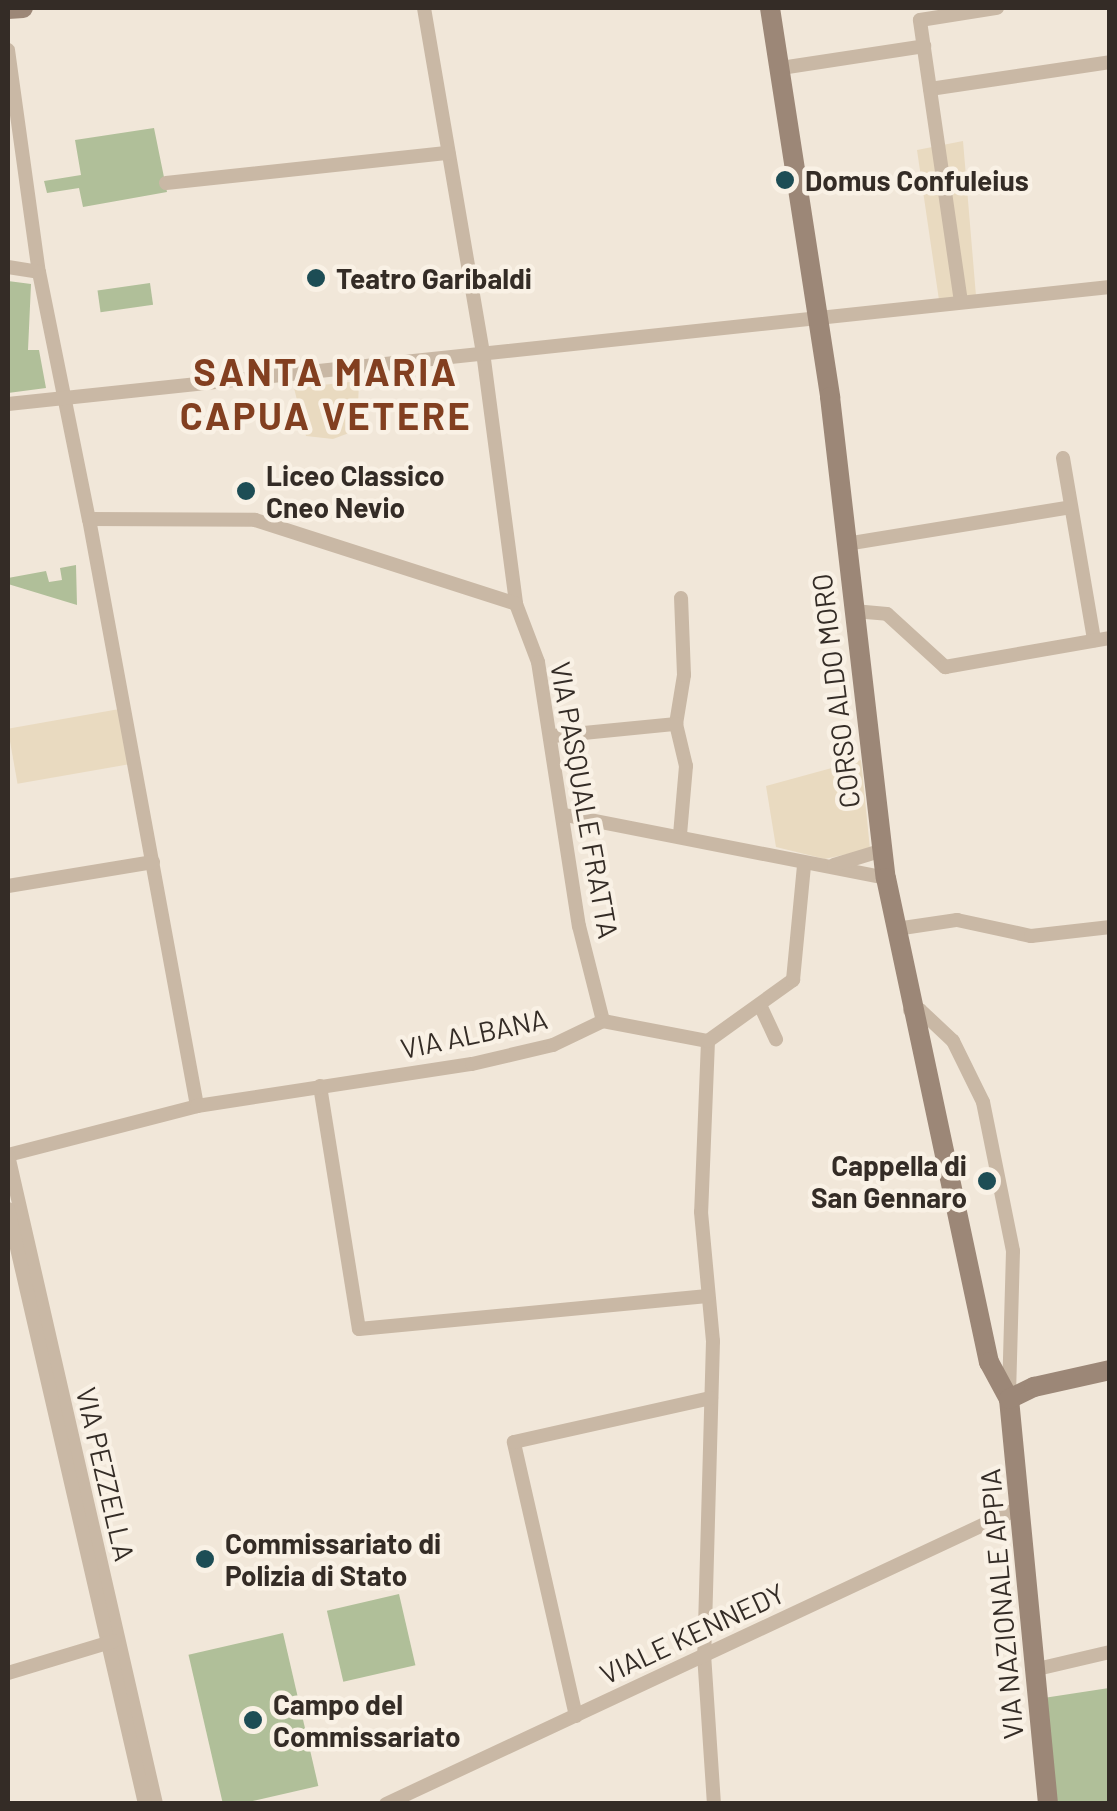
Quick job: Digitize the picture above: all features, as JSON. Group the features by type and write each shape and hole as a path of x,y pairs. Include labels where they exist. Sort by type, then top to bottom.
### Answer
{"main road":[{"path":"8,9 23,8"},
{"name":"CORSO ALDO MORO","path":"770,8 819,317 886,878 910,1010 989,1362 1009,1399"},
{"path":"1009,1399 1034,1386 1110,1370"},
{"name":"VIA NAZIONALE APPIA","path":"1009,1399 1048,1804"}],"street":[{"name":"VIA PASQUALE FRATTA","path":"424,8 483,352 516,604 538,662 553,736 579,926 603,1021"},
{"path":"961,302 920,20 997,8"},
{"path":"781,68 924,46"},
{"path":"8,50 60,399 88,519 197,1106"},
{"path":"930,89 1110,62"},
{"path":"166,183 448,153"},
{"path":"8,267 39,272"},
{"path":"8,404 1110,287"},
{"path":"854,612 887,614 945,667 1102,639 1063,458"},
{"path":"846,544 1071,507"},
{"path":"88,519 255,520 516,604"},
{"path":"680,835 686,766 676,724 684,675 681,598"},
{"path":"553,736 589,727 676,724"},
{"path":"565,815 680,835 804,865 886,878"},
{"path":"828,867 883,850"},
{"path":"8,886 154,862"},
{"path":"603,1021 708,1041 793,980 804,865"},
{"path":"896,929 938,920 1032,936 1110,926"},
{"path":"760,1004 776,1040"},
{"path":"910,1010 920,1010 953,1041 984,1102 1013,1250 1009,1399"},
{"name":"VIA ALBANA","path":"8,1155 197,1106 520,1053 603,1021"},
{"path":"708,1041 701,1212 711,1398 704,1654 714,1804"},
{"path":"320,1086 359,1328 707,1296"},
{"name":"VIA PEZZELLA","path":"8,1155 113,1641 156,1804"},
{"path":"8,1209 113,1641 145,1804"},
{"path":"576,1716 514,1442 711,1398"},
{"name":"VIALE KENNEDY","path":"386,1804 1019,1508"},
{"path":"8,1673 113,1641"},
{"path":"1033,1670 1110,1652"}],"green space":[{"path":"154,128 167,192 83,207 79,188 47,193 44,181 81,175 75,140"},
{"path":"8,281 31,284 28,350 39,350 46,388 8,393"},
{"path":"150,283 153,305 101,312 98,290"},
{"path":"76,565 77,605 8,584 8,578 46,571 49,582 62,580 60,568"},
{"path":"399,1594 415,1665 343,1682 327,1611"},
{"name":"Campo del Commissariato","path":"283,1633 318,1786 240,1804 223,1804 188,1655"},
{"path":"1109,1688 1109,1803 1048,1803 1037,1699"}],"shaded area":[{"path":"963,141 976,296 939,300 917,150"},
{"path":"359,381 357,430 333,439 306,436 294,388"},
{"path":"125,708 135,763 18,784 8,729"},
{"path":"861,760 870,849 825,859 776,847 766,786"}],"place":[{"name":"Domus Confuleius","path":"785,180"},
{"name":"Teatro Garibaldi","path":"316,278"},
{"name":"Liceo Classico Cneo Nevio","path":"246,491"},
{"name":"Cappella di San Gennaro","path":"987,1181"},
{"name":"Commissariato di Polizia di Stato","path":"205,1559"},
{"name":"Campo del Commissariato","path":"253,1720"}],"district":[{"name":"SANTA MARIA CAPUA VETERE","path":"326,394"}]}
